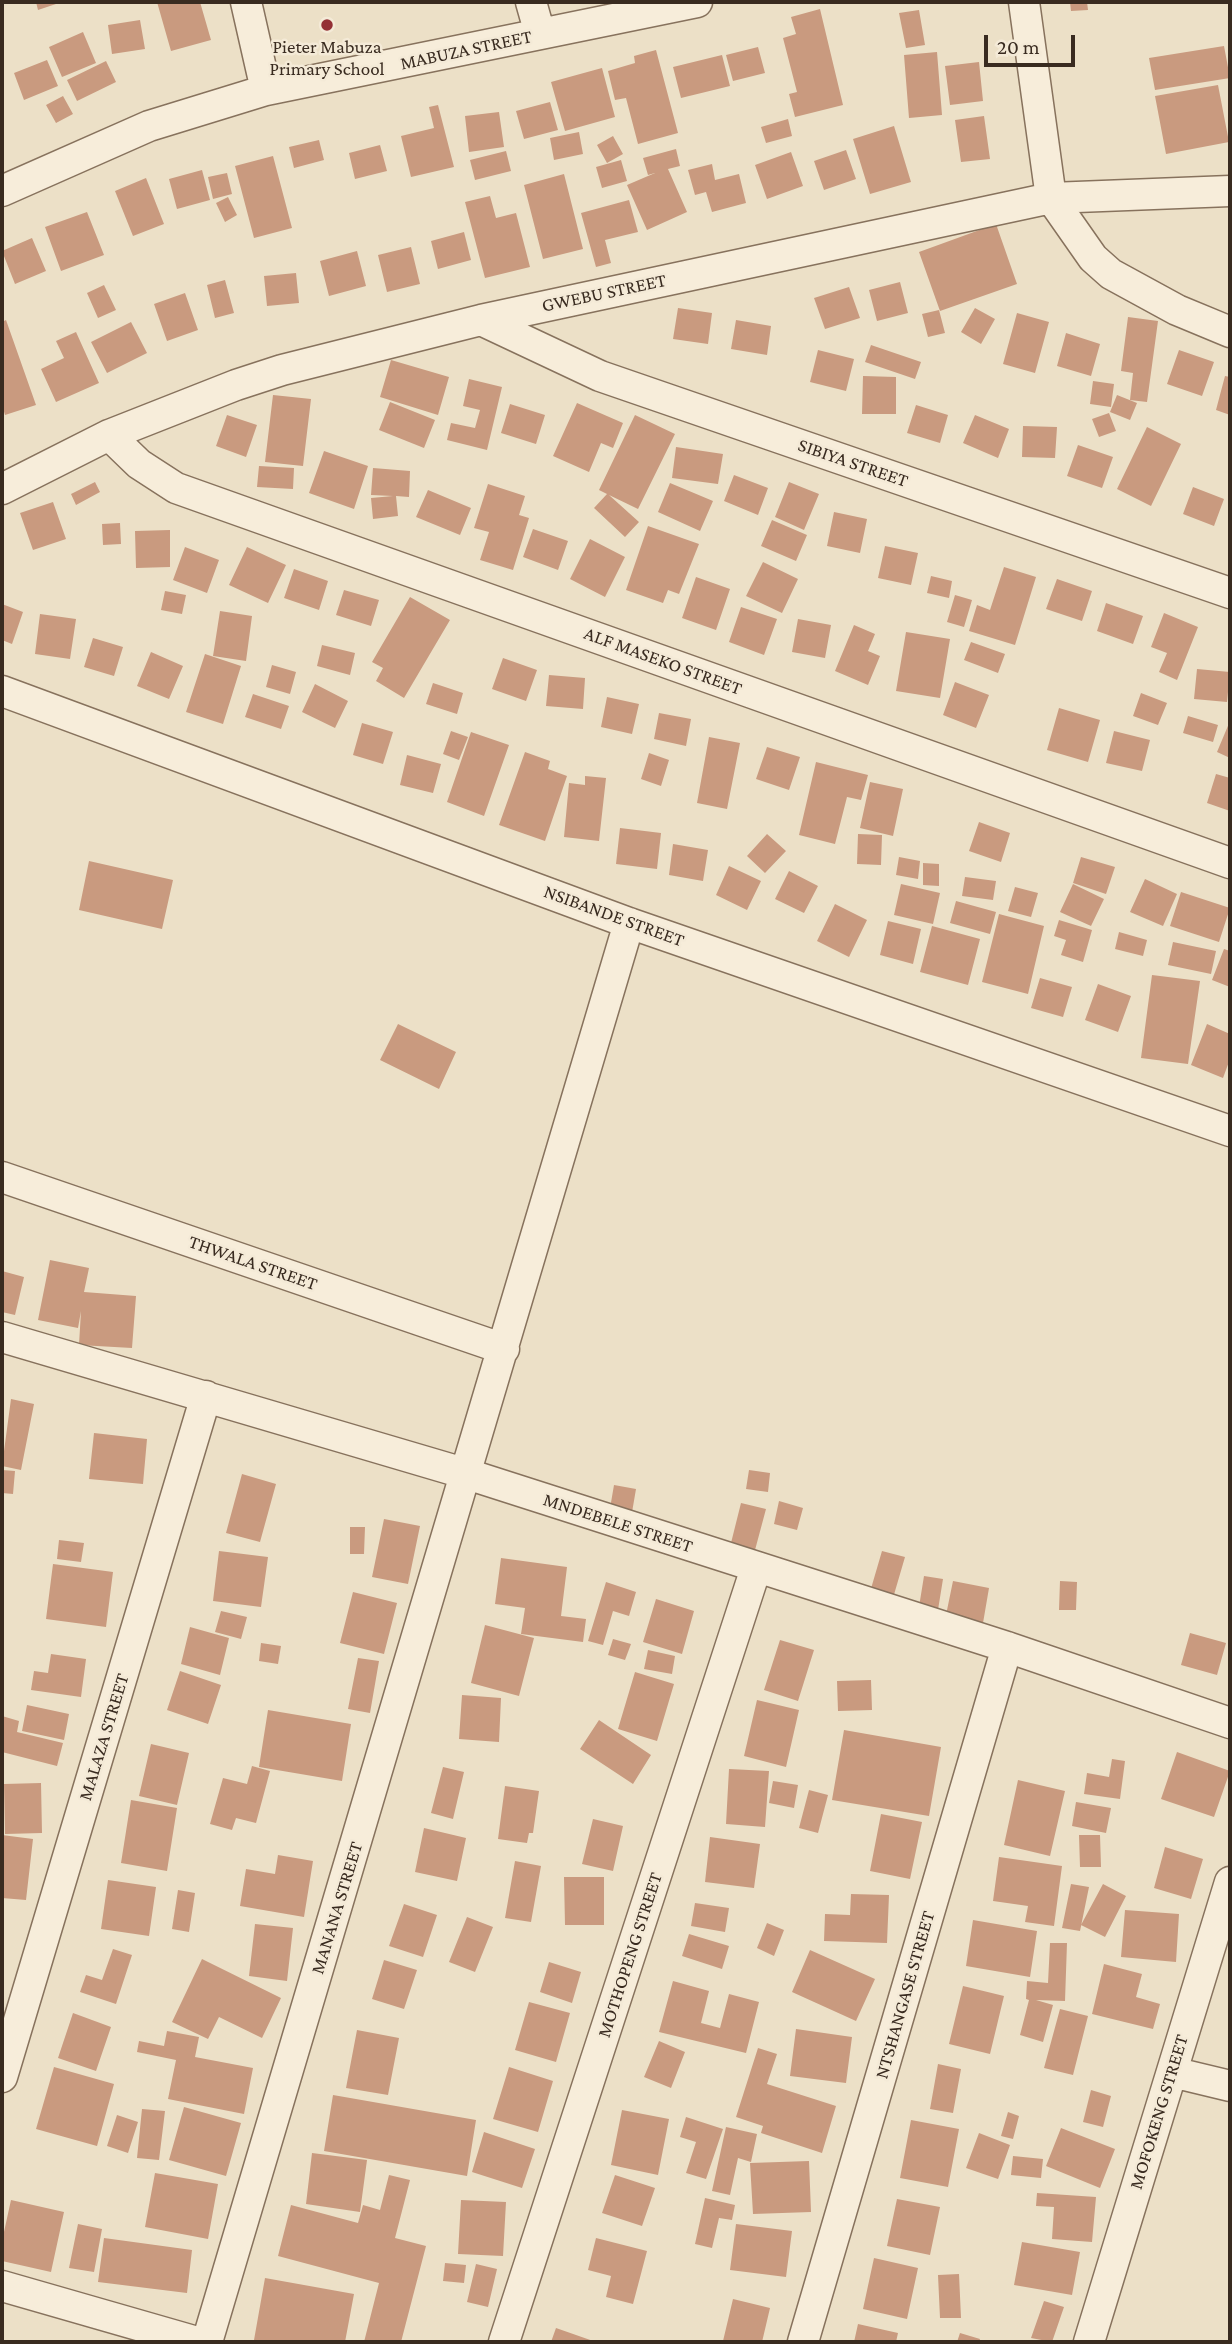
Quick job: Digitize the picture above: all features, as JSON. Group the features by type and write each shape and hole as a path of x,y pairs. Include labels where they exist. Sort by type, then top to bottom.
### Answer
{"street":[{"path":"246,2 266,89"},
{"path":"531,2 540,34"},
{"name":"MABUZA STREET","path":"2,191 149,126 266,89 697,2"},
{"path":"1024,2 1051,198 1093,258 1111,274 1177,310 1230,332"},
{"name":"GWEBU STREET","path":"2,489 109,435 282,370 481,320 1051,198 1230,191"},
{"name":"SIBIYA STREET","path":"481,320 600,376 1230,593"},
{"name":"ALF MASEKO STREET","path":"109,435 139,464 176,488 1230,863"},
{"name":"NSIBANDE STREET","path":"2,691 629,923 1230,1131"},
{"name":"MANANA STREET","path":"207,2342 629,923"},
{"name":"THWALA STREET","path":"2,1177 504,1349"},
{"name":"MNDEBELE STREET","path":"2,1337 467,1474 1007,1647 1230,1723"},
{"name":"MALAZA STREET","path":"2,2077 205,1396"},
{"name":"MOTHOPENG STREET","path":"504,2342 756,1568"},
{"name":"NTSHANGASE STREET","path":"803,2342 1007,1647"},
{"name":"MOFOKENG STREET","path":"1088,2342 1230,1882"},
{"path":"1172,2072 1230,2086"},
{"path":"2,2286 197,2342"}],"building":[{"path":"36,2 62,2 38,10"},
{"path":"157,2 200,2 211,40 171,51"},
{"path":"1070,2 1087,2 1088,10 1071,11"},
{"path":"820,9 843,105 795,117 789,94 797,92 783,38 796,34 791,17"},
{"path":"919,10 925,45 906,48 899,13"},
{"path":"140,20 145,49 112,54 108,25"},
{"path":"83,32 96,63 62,77 49,47"},
{"path":"1224,46 1230,78 1155,90 1149,58"},
{"path":"758,47 765,73 733,81 726,55"},
{"path":"656,50 678,133 638,144 626,98 615,100 608,71 635,63 634,56"},
{"path":"937,52 942,115 909,118 904,55"},
{"path":"722,55 730,86 681,98 673,67"},
{"path":"47,60 58,86 24,100 14,73"},
{"path":"106,61 116,82 77,101 67,80"},
{"path":"979,62 983,101 950,105 945,66"},
{"path":"602,68 615,117 565,131 551,82"},
{"path":"1218,85 1229,142 1166,154 1155,96"},
{"path":"63,96 73,114 56,123 46,105"},
{"path":"550,102 558,130 524,139 516,111"},
{"path":"438,105 454,167 411,177 401,136 434,128 429,107"},
{"path":"499,112 504,147 469,152 465,116"},
{"path":"984,116 990,159 961,162 955,120"},
{"path":"788,119 792,136 766,143 761,127"},
{"path":"894,126 911,182 870,194 853,139"},
{"path":"579,132 583,154 554,160 550,138"},
{"path":"613,136 623,154 607,163 597,145"},
{"path":"319,140 324,160 294,168 289,147"},
{"path":"380,145 387,171 355,179 349,153"},
{"path":"676,149 680,166 668,169 687,212 647,230 627,185 655,173 648,175 643,158"},
{"path":"846,150 856,179 824,190 814,161"},
{"path":"506,151 511,171 475,180 470,160"},
{"path":"791,152 803,186 767,199 755,165"},
{"path":"273,156 292,228 254,238 235,166"},
{"path":"621,160 627,181 602,188 596,167"},
{"path":"712,164 715,180 739,174 746,203 712,212 706,192 695,195 688,170"},
{"path":"202,170 210,200 177,209 169,179"},
{"path":"227,173 232,194 213,199 208,177"},
{"path":"564,174 583,249 543,259 524,185"},
{"path":"146,178 164,224 133,236 115,191"},
{"path":"490,196 496,218 516,213 530,267 485,278 465,202"},
{"path":"228,197 237,215 225,222 216,203"},
{"path":"629,200 638,232 605,240 611,263 596,267 581,213"},
{"path":"87,212 104,255 61,271 45,227"},
{"path":"996,224 1017,284 940,311 919,252"},
{"path":"464,232 471,260 438,269 431,241"},
{"path":"32,238 46,271 15,284 2,251"},
{"path":"411,247 420,284 387,292 378,255"},
{"path":"357,251 366,286 329,296 320,261"},
{"path":"296,273 299,303 267,306 264,276"},
{"path":"225,280 234,313 215,318 207,285"},
{"path":"900,282 908,313 877,321 869,290"},
{"path":"104,285 116,310 98,318 87,293"},
{"path":"849,287 860,318 825,329 814,298"},
{"path":"185,293 198,330 167,341 154,304"},
{"path":"678,308 712,313 708,344 673,339"},
{"path":"975,308 995,319 981,344 961,332"},
{"path":"939,310 945,333 928,337 922,314"},
{"path":"1017,313 1049,322 1035,373 1003,364"},
{"path":"1128,317 1158,321 1147,402 1130,400 1133,373 1121,371"},
{"path":"6,320 36,405 5,415 2,405 2,322"},
{"path":"736,320 771,326 767,355 731,349"},
{"path":"131,322 147,353 107,373 91,342"},
{"path":"76,332 99,383 56,402 41,369 64,358 56,341"},
{"path":"1066,333 1100,344 1091,376 1057,366"},
{"path":"871,345 921,362 915,379 865,362"},
{"path":"818,350 854,359 846,391 810,382"},
{"path":"1179,350 1214,362 1202,396 1167,384"},
{"path":"391,360 449,377 438,415 380,397"},
{"path":"863,376 896,377 896,414 862,414"},
{"path":"1225,376 1230,377 1230,415 1216,410"},
{"path":"469,379 502,387 487,450 447,440 451,423 475,428 480,410 463,406"},
{"path":"1093,381 1114,384 1111,407 1090,404"},
{"path":"273,395 311,399 303,466 265,462"},
{"path":"1117,395 1137,403 1130,420 1110,412"},
{"path":"390,402 435,420 424,448 379,430"},
{"path":"577,403 623,423 613,448 601,443 589,472 553,456"},
{"path":"510,404 545,415 536,444 501,433"},
{"path":"916,405 948,415 940,443 907,433"},
{"path":"1109,413 1116,431 1099,437 1092,419"},
{"path":"227,415 257,425 246,457 216,446"},
{"path":"635,415 675,434 638,509 609,495 639,522 625,537 594,508 607,494 599,490"},
{"path":"975,415 1009,429 998,458 963,443"},
{"path":"1023,426 1057,427 1055,458 1022,457"},
{"path":"1147,427 1181,444 1151,506 1117,489"},
{"path":"1078,445 1113,457 1102,488 1067,476"},
{"path":"676,447 723,454 718,484 672,478"},
{"path":"324,451 368,466 354,509 309,493"},
{"path":"259,466 294,468 293,489 257,487"},
{"path":"373,468 410,471 409,497 396,496 398,516 373,519 371,498 393,496 371,495"},
{"path":"734,475 768,488 758,515 724,501"},
{"path":"95,482 100,492 76,505 71,494"},
{"path":"789,482 819,494 804,530 775,517"},
{"path":"670,483 713,501 700,531 658,512"},
{"path":"488,484 525,496 519,515 529,518 513,570 480,560 489,532 474,528"},
{"path":"1193,487 1224,499 1214,526 1183,514"},
{"path":"428,490 471,508 460,535 416,517"},
{"path":"53,502 66,539 33,550 20,513"},
{"path":"834,512 867,519 860,553 827,546"},
{"path":"772,520 807,535 796,561 761,546"},
{"path":"120,523 121,544 103,545 102,524"},
{"path":"648,526 699,544 679,594 668,590 663,603 626,590"},
{"path":"533,529 568,541 558,570 523,557"},
{"path":"170,530 170,567 136,568 135,531"},
{"path":"590,539 625,557 605,597 570,579"},
{"path":"885,546 918,553 911,585 878,578"},
{"path":"185,547 219,560 207,593 173,580"},
{"path":"247,547 286,565 268,603 229,585"},
{"path":"763,562 798,579 782,613 746,596"},
{"path":"1004,567 1036,577 1015,645 969,631 977,605 990,610"},
{"path":"294,569 328,581 319,610 284,598"},
{"path":"931,576 952,581 949,598 927,593"},
{"path":"696,577 730,589 716,630 682,618"},
{"path":"1057,579 1092,591 1082,621 1046,609"},
{"path":"344,590 379,600 371,626 336,615"},
{"path":"165,591 186,595 182,614 161,610"},
{"path":"955,595 972,600 964,627 947,622"},
{"path":"410,597 450,620 404,698 376,681 383,668 372,662"},
{"path":"1106,603 1143,616 1133,644 1097,631"},
{"path":"2,604 23,612 12,644 2,640"},
{"path":"741,607 777,619 764,655 729,642"},
{"path":"220,611 252,616 246,661 213,656"},
{"path":"1164,613 1198,627 1177,680 1159,672 1167,653 1151,647"},
{"path":"40,614 76,619 70,659 35,654"},
{"path":"798,619 831,625 825,658 792,652"},
{"path":"854,625 875,634 868,651 880,656 868,685 835,671"},
{"path":"906,632 950,639 940,698 896,691"},
{"path":"93,638 123,647 114,676 84,667"},
{"path":"971,642 1005,654 998,673 964,660"},
{"path":"322,645 355,653 350,675 317,666"},
{"path":"151,652 183,666 169,699 137,686"},
{"path":"205,654 241,666 223,724 186,712"},
{"path":"503,658 537,670 526,701 492,689"},
{"path":"272,665 296,672 290,694 266,687"},
{"path":"1197,669 1230,672 1227,702 1194,699"},
{"path":"549,675 585,678 583,709 546,706"},
{"path":"955,682 989,695 976,728 943,715"},
{"path":"433,683 463,693 457,714 426,704"},
{"path":"315,684 348,701 335,728 302,712"},
{"path":"1141,693 1167,703 1158,725 1133,716"},
{"path":"253,694 289,706 281,729 245,717"},
{"path":"607,697 639,704 632,734 601,727"},
{"path":"1059,708 1100,720 1088,762 1047,750"},
{"path":"659,713 691,719 686,746 654,739"},
{"path":"1188,716 1218,725 1213,742 1183,733"},
{"path":"1230,721 1230,758 1217,752"},
{"path":"362,723 393,732 383,764 353,755"},
{"path":"451,731 468,737 459,760 443,754"},
{"path":"1114,731 1150,740 1142,771 1106,763"},
{"path":"471,732 509,745 484,816 447,802"},
{"path":"709,737 740,743 727,809 697,803"},
{"path":"767,747 800,757 789,790 756,779"},
{"path":"525,752 550,761 548,769 567,776 545,841 499,825"},
{"path":"649,753 669,760 661,786 641,779"},
{"path":"407,755 441,764 433,793 400,785"},
{"path":"816,762 868,775 861,800 847,797 835,844 799,835"},
{"path":"1216,774 1230,778 1230,811 1207,803"},
{"path":"585,776 606,778 599,841 564,837 569,783 585,785"},
{"path":"870,782 903,789 893,836 860,828"},
{"path":"979,822 1010,833 1001,862 969,851"},
{"path":"620,828 661,833 657,869 616,864"},
{"path":"767,834 786,851 765,873 747,856"},
{"path":"858,834 882,835 881,865 857,864"},
{"path":"673,844 708,850 703,881 669,875"},
{"path":"899,857 920,861 918,879 896,875"},
{"path":"1081,857 1115,867 1106,894 1073,883"},
{"path":"89,861 173,880 162,929 79,910"},
{"path":"923,863 939,864 939,886 923,885"},
{"path":"729,866 761,881 747,910 716,895"},
{"path":"789,871 818,886 804,913 775,899"},
{"path":"965,877 996,881 993,900 962,896"},
{"path":"1145,879 1177,894 1163,926 1130,912"},
{"path":"901,884 940,893 933,924 894,915"},
{"path":"1073,884 1104,899 1091,926 1060,912"},
{"path":"1015,887 1038,893 1031,917 1008,911"},
{"path":"1181,892 1230,908 1219,942 1170,926"},
{"path":"956,901 996,912 990,934 950,923"},
{"path":"835,904 867,920 849,957 817,941"},
{"path":"999,914 1044,926 1028,994 982,982"},
{"path":"1059,920 1092,930 1083,962 1061,955 1066,940 1054,936"},
{"path":"888,921 921,929 913,964 880,955"},
{"path":"932,926 980,939 968,985 920,972"},
{"path":"1119,932 1147,940 1143,956 1115,949"},
{"path":"1173,942 1216,951 1211,974 1168,965"},
{"path":"1224,949 1230,951 1230,987 1212,980"},
{"path":"1152,975 1200,981 1188,1064 1141,1058"},
{"path":"1040,978 1072,987 1063,1017 1031,1008"},
{"path":"1098,984 1131,996 1118,1032 1085,1020"},
{"path":"398,1024 456,1052 439,1089 380,1060"},
{"path":"1207,1024 1230,1034 1230,1059 1223,1078 1191,1065"},
{"path":"50,1260 89,1268 84,1292 136,1296 132,1348 79,1345 81,1311 78,1328 38,1320"},
{"path":"2,1271 24,1277 15,1315 2,1312"},
{"path":"11,1399 34,1404 21,1470 2,1466"},
{"path":"94,1433 147,1439 143,1484 89,1479"},
{"path":"2,1470 15,1471 13,1494 2,1493"},
{"path":"749,1470 770,1473 768,1492 746,1489"},
{"path":"242,1474 276,1484 260,1542 226,1533"},
{"path":"614,1485 636,1489 630,1524 608,1520"},
{"path":"779,1501 803,1508 797,1530 774,1524"},
{"path":"741,1503 766,1509 751,1565 727,1559"},
{"path":"384,1519 420,1526 408,1584 372,1577"},
{"path":"350,1527 365,1527 364,1554 350,1554"},
{"path":"59,1540 84,1543 81,1562 57,1559"},
{"path":"219,1551 268,1557 261,1607 213,1601"},
{"path":"882,1551 905,1557 893,1598 870,1592"},
{"path":"501,1558 567,1567 561,1616 586,1619 583,1642 521,1634 525,1608 495,1604"},
{"path":"53,1564 113,1572 106,1627 46,1619"},
{"path":"924,1576 943,1579 937,1616 918,1613"},
{"path":"953,1581 989,1588 983,1623 946,1615"},
{"path":"1060,1581 1077,1582 1076,1610 1059,1610"},
{"path":"606,1582 636,1592 629,1616 613,1611 603,1645 588,1641"},
{"path":"353,1592 397,1603 384,1654 340,1643"},
{"path":"656,1599 694,1611 682,1654 643,1642"},
{"path":"221,1611 247,1617 241,1639 215,1632"},
{"path":"485,1625 534,1638 519,1696 471,1683"},
{"path":"190,1627 229,1638 220,1675 181,1664"},
{"path":"1190,1633 1226,1643 1217,1675 1181,1665"},
{"path":"613,1639 631,1644 625,1660 608,1655"},
{"path":"780,1640 814,1650 798,1701 764,1690"},
{"path":"261,1643 281,1646 278,1664 259,1661"},
{"path":"648,1650 675,1656 672,1674 644,1669"},
{"path":"51,1654 86,1659 81,1697 31,1690 34,1671 48,1673"},
{"path":"358,1658 379,1661 370,1713 348,1709"},
{"path":"180,1671 221,1685 208,1724 167,1710"},
{"path":"635,1672 674,1684 657,1741 618,1729"},
{"path":"871,1680 872,1710 838,1711 837,1681"},
{"path":"462,1695 501,1698 499,1742 459,1739"},
{"path":"757,1700 799,1710 786,1767 744,1756"},
{"path":"27,1705 69,1714 64,1740 22,1731"},
{"path":"268,1710 351,1724 342,1781 259,1767"},
{"path":"2,1716 19,1721 17,1732 63,1743 57,1766 2,1752"},
{"path":"599,1720 651,1755 633,1784 580,1749"},
{"path":"844,1730 941,1747 929,1816 832,1800"},
{"path":"151,1744 189,1753 177,1805 139,1796"},
{"path":"1177,1752 1230,1771 1214,1817 1161,1799"},
{"path":"1112,1759 1125,1761 1120,1799 1084,1794 1087,1773 1109,1777"},
{"path":"252,1766 270,1771 256,1823 236,1818 232,1830 210,1824 223,1778 247,1784"},
{"path":"443,1767 464,1772 453,1819 431,1813"},
{"path":"729,1769 769,1771 765,1827 726,1824"},
{"path":"1018,1780 1065,1791 1050,1856 1004,1845"},
{"path":"773,1781 798,1785 794,1808 769,1803"},
{"path":"41,1783 42,1833 5,1834 4,1784"},
{"path":"505,1786 539,1791 533,1833 529,1833 527,1843 498,1839"},
{"path":"809,1790 828,1795 818,1833 799,1828"},
{"path":"131,1800 177,1808 167,1871 121,1863"},
{"path":"1076,1802 1111,1808 1106,1833 1072,1826"},
{"path":"881,1814 922,1822 910,1879 870,1871"},
{"path":"593,1819 623,1826 613,1871 582,1864"},
{"path":"424,1828 466,1838 457,1881 415,1872"},
{"path":"2,1835 33,1839 26,1900 2,1898"},
{"path":"1079,1835 1100,1835 1101,1867 1080,1867"},
{"path":"710,1837 760,1844 754,1888 705,1882"},
{"path":"1165,1847 1203,1859 1191,1899 1154,1888"},
{"path":"278,1855 313,1861 304,1917 240,1906 246,1869 275,1874"},
{"path":"999,1857 1062,1866 1054,1926 1025,1922 1028,1906 993,1901"},
{"path":"515,1861 541,1866 531,1922 505,1918"},
{"path":"564,1877 604,1877 604,1925 565,1925"},
{"path":"108,1880 156,1887 149,1936 101,1929"},
{"path":"1071,1884 1089,1887 1080,1931 1062,1928"},
{"path":"1103,1884 1126,1896 1105,1937 1081,1925"},
{"path":"178,1890 195,1893 189,1932 172,1929"},
{"path":"851,1894 889,1895 887,1943 824,1941 825,1914 850,1915"},
{"path":"695,1903 729,1908 725,1932 691,1926"},
{"path":"404,1904 437,1915 423,1957 389,1946"},
{"path":"1125,1910 1179,1914 1176,1962 1121,1957"},
{"path":"467,1917 493,1927 475,1972 449,1962"},
{"path":"973,1920 1037,1931 1030,1977 966,1966"},
{"path":"767,1923 784,1930 774,1956 757,1948"},
{"path":"255,1924 293,1928 287,1981 249,1976"},
{"path":"689,1934 729,1946 722,1969 682,1956"},
{"path":"1050,1943 1067,1943 1065,2001 1036,2000 1053,2005 1043,2042 1020,2035 1029,2000 1026,1999 1027,1981 1048,1983"},
{"path":"113,1949 132,1955 116,2004 80,1992 86,1975 102,1980"},
{"path":"810,1950 875,1979 856,2021 792,1992"},
{"path":"202,1959 281,1998 262,2038 219,2017 208,2039 172,2022"},
{"path":"384,1960 417,1970 404,2009 372,1999"},
{"path":"549,1962 581,1972 572,2003 540,1992"},
{"path":"1104,1964 1142,1974 1136,1997 1160,2004 1153,2029 1092,2014"},
{"path":"673,1981 709,1991 701,2023 720,2028 729,1994 759,2002 746,2053 659,2032"},
{"path":"963,1986 1004,1996 990,2054 949,2044"},
{"path":"529,2002 570,2013 556,2062 515,2050"},
{"path":"1060,2009 1088,2016 1073,2075 1044,2068"},
{"path":"73,2013 111,2027 96,2071 58,2058"},
{"path":"796,2029 852,2037 846,2083 790,2076"},
{"path":"357,2030 399,2038 388,2095 346,2088"},
{"path":"167,2031 199,2037 195,2057 253,2068 244,2114 168,2099 176,2060 137,2052 139,2041 164,2046"},
{"path":"659,2041 685,2052 671,2088 644,2077"},
{"path":"758,2048 777,2054 767,2084 836,2106 822,2153 761,2133 763,2126 736,2117"},
{"path":"938,2064 961,2069 953,2113 930,2109"},
{"path":"54,2067 114,2084 97,2146 36,2129"},
{"path":"509,2067 553,2081 538,2132 493,2119"},
{"path":"1091,2090 1111,2096 1103,2127 1083,2122"},
{"path":"333,2095 476,2120 467,2176 324,2151"},
{"path":"184,2107 241,2123 226,2176 169,2160"},
{"path":"142,2109 165,2111 159,2160 137,2158"},
{"path":"622,2110 669,2119 658,2175 611,2165"},
{"path":"1008,2112 1019,2116 1013,2139 1001,2136"},
{"path":"117,2115 138,2122 128,2153 107,2146"},
{"path":"686,2117 723,2129 706,2179 686,2173 696,2142 680,2137"},
{"path":"911,2120 959,2129 948,2187 900,2178"},
{"path":"726,2127 757,2134 751,2162 738,2158 730,2195 712,2191"},
{"path":"1061,2128 1115,2149 1100,2188 1046,2166"},
{"path":"484,2132 535,2149 522,2188 472,2172"},
{"path":"979,2133 1010,2145 998,2179 966,2168"},
{"path":"312,2153 367,2160 360,2212 306,2204"},
{"path":"1013,2156 1043,2159 1041,2178 1011,2175"},
{"path":"809,2161 811,2212 753,2214 750,2163"},
{"path":"155,2173 218,2184 208,2239 145,2227"},
{"path":"389,2175 410,2180 395,2238 426,2246 401,2342 364,2342 379,2283 278,2256 291,2205 358,2223 363,2205 380,2210"},
{"path":"615,2175 655,2188 642,2226 602,2213"},
{"path":"1037,2193 1096,2197 1092,2242 1052,2239 1054,2207 1036,2206"},
{"path":"705,2198 735,2205 732,2220 719,2218 712,2248 695,2244"},
{"path":"897,2199 940,2207 930,2255 887,2246"},
{"path":"11,2200 64,2212 51,2272 2,2261 2,2241"},
{"path":"461,2200 506,2202 503,2256 458,2254"},
{"path":"78,2224 102,2229 94,2272 69,2268"},
{"path":"736,2224 792,2231 786,2277 730,2270"},
{"path":"104,2238 192,2250 187,2293 98,2282"},
{"path":"596,2238 647,2251 633,2304 606,2297 611,2276 588,2270"},
{"path":"1022,2242 1080,2252 1072,2295 1014,2285"},
{"path":"874,2258 918,2268 907,2319 863,2309"},
{"path":"445,2263 466,2265 464,2283 443,2281"},
{"path":"476,2264 497,2269 488,2307 467,2302"},
{"path":"959,2274 961,2318 940,2318 938,2275"},
{"path":"265,2278 354,2294 345,2342 254,2340"},
{"path":"733,2299 770,2308 762,2342 723,2341"},
{"path":"1044,2301 1064,2307 1052,2342 1031,2338"},
{"path":"858,2324 898,2333 896,2342 854,2342"},
{"path":"556,2328 596,2342 551,2342"},
{"path":"960,2333 980,2339 979,2342 957,2342"}],"place":[{"name":"Pieter Mabuza Primary School","path":"327,25"}]}
